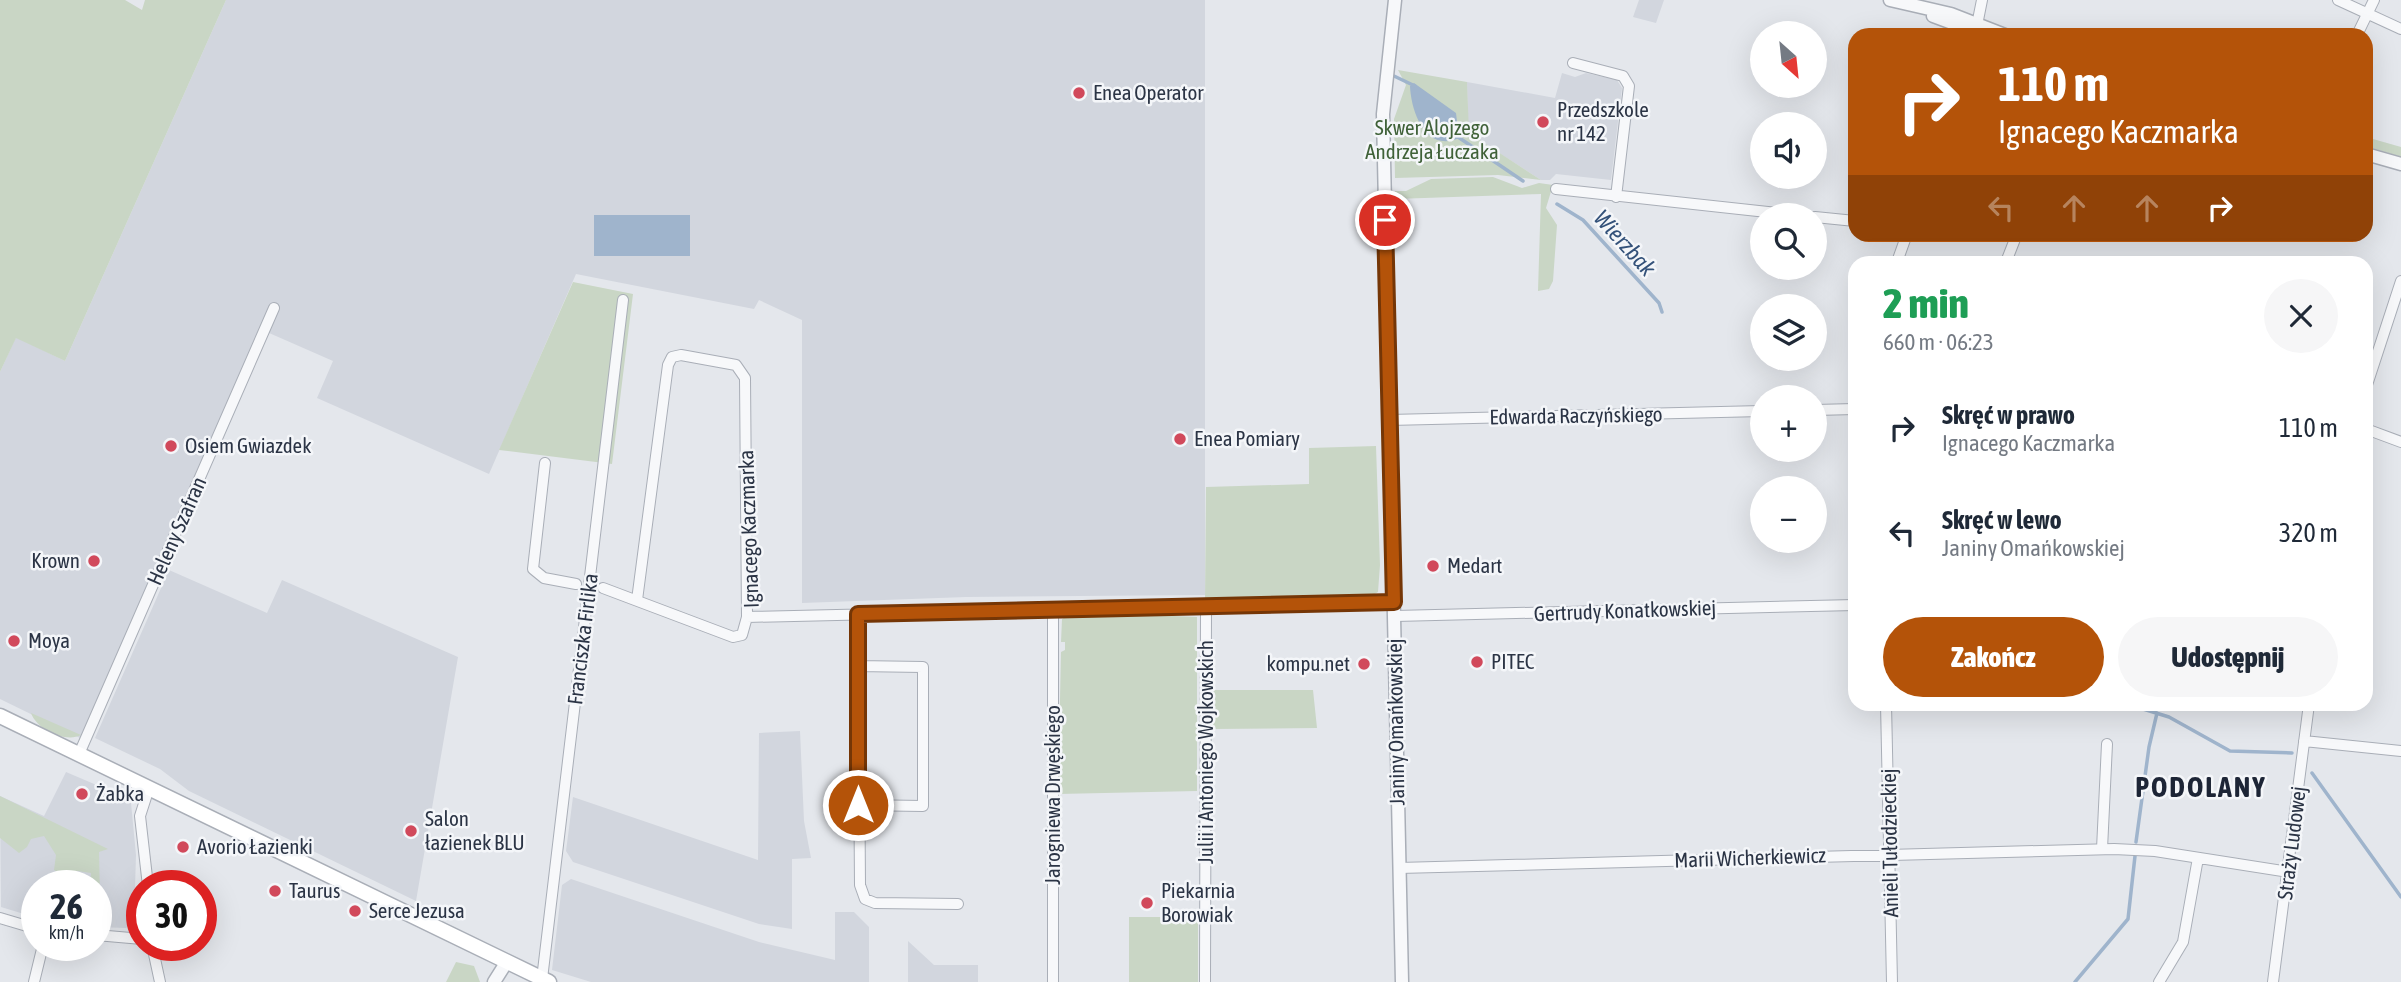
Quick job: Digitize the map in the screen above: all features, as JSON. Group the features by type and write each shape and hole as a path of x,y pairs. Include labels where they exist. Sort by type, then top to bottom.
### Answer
{"main road":[{"path":"0,716 545,980"}],"street":[{"name":"Janiny Omańkowskiej","path":"1395,0 1383,114 1402,982"},
{"path":"1890,0 1970,28"},
{"path":"1978,28 1982,0"},
{"path":"2338,0 2401,29"},
{"path":"2360,28 2374,0"},
{"path":"1573,63 1623,76 1629,86 1616,197"},
{"path":"2373,156 2399,165"},
{"path":"1556,189 1750,210"},
{"path":"1827,218 1848,220"},
{"path":"2373,367 2401,281"},
{"name":"Franciszka Firlika","path":"545,980 623,300"},
{"name":"Heleny Szafran","path":"79,754 274,308"},
{"name":"Ignacego Kaczmarka","path":"637,600 668,365 672,357 681,355 736,365 745,378 747,617 1394,602"},
{"path":"1827,410 1848,409"},
{"name":"Edwarda Raczyńskiego","path":"1389,421 1750,411"},
{"path":"2373,432 2401,442"},
{"name":"Franciszka Firlika","path":"545,463 533,569 544,578 576,584"},
{"name":"Franciszka Firlika","path":"603,588 733,637 742,635 747,617"},
{"name":"Julii i Antoniego Wojkowskich","path":"1205,982 1206,605"},
{"name":"Gertrudy Konatkowskiej","path":"1395,617 1848,605"},
{"name":"Jarogniewa Drwęskiego","path":"1053,608 1053,982"},
{"path":"858,614 860,885 865,899 875,903 958,904"},
{"path":"858,666 923,667 923,806 858,805"},
{"name":"Anieli Tułodzieckiej","path":"1886,711 1892,982"},
{"name":"Straży Ludowej","path":"2273,982 2308,711"},
{"path":"2304,741 2401,751"},
{"path":"2102,849 2108,744"},
{"path":"146,870 140,816 149,788"},
{"name":"Marii Wicherkiewicz","path":"1399,868 2102,849 2198,858 2289,872"},
{"path":"2159,982 2183,942 2198,858"},
{"path":"0,918 21,924"},
{"path":"34,982 39,961"},
{"path":"155,961 160,982"},
{"path":"494,982 506,963"}],"shaded area":[{"path":"226,0 1205,0 1205,595 966,597 802,603 802,320 759,300 754,309 576,274 489,474 317,398 333,361 260,329 80,738 0,699 0,372 16,337 65,361"},
{"path":"1639,0 1664,0 1656,23 1633,17"},
{"name":"Przedszkole nr 142","path":"1562,73 1575,77 1586,73 1617,80 1622,88 1611,180 1556,174 1550,180 1541,180 1468,133 1467,82 1555,98"},
{"path":"169,570 267,613 282,580 458,657 416,901 189,791 160,769 95,738"},
{"path":"800,731 804,821 811,858 792,859 792,929 759,924 573,862 566,851 573,797 758,860 759,733"},
{"path":"66,772 127,798 131,803 136,870 126,870 126,928 112,928 112,870 21,870 21,913 1,907 0,796 44,816"},
{"path":"571,879 759,942 835,960 835,912 854,912 869,927 869,982 591,982 552,970 562,885"},
{"path":"908,941 934,965 978,965 978,982 908,982"}],"green space":[{"path":"0,0 125,0 142,10 145,0 226,0 65,361 16,338 0,372"},
{"name":"Skwer Alojzego Andrzeja Łuczaka","path":"1398,70 1467,82 1469,133 1541,180 1498,175 1395,178 1394,119 1406,85"},
{"path":"2373,139 2401,147 2401,157 2373,148"},
{"path":"1493,177 1522,188 1539,183 1553,185 1546,208 1557,225 1553,281 1549,289 1538,291 1541,194 1395,199 1395,191 1406,191 1431,179"},
{"path":"573,282 633,294 612,464 499,450"},
{"path":"1376,446 1380,565 1378,592 1371,596 1205,599 1206,487 1309,484 1309,448"},
{"path":"1069,615 1197,617 1197,791 1058,794 1061,652 1065,650 1065,642 1061,642 1062,619"},
{"path":"1213,690 1313,690 1317,728 1213,729"},
{"path":"31,713 81,735 60,736 46,730"},
{"path":"0,796 108,849 99,852 99,870 54,870 56,855 44,836 31,839 27,847 19,853 0,838"},
{"path":"1129,917 1198,917 1198,982 1129,982"},
{"path":"456,962 474,966 480,982 446,982"}],"water":[{"path":"1414,83 1456,113 1459,138 1437,140 1422,127 1411,96 1410,86"},
{"path":"594,215 690,215 690,256 594,256"}],"waterway":[{"name":"Wierzbak","path":"1394,76 1415,86"},
{"name":"Wierzbak","path":"1458,137 1523,181"},
{"name":"Wierzbak","path":"1557,204 1583,220 1659,303 1662,312"},
{"name":"Wierzbak","path":"2150,711 2169,717 2230,751 2292,753"},
{"name":"Wierzbak","path":"2136,842 2149,747 2157,713"},
{"name":"Wierzbak","path":"2312,773 2401,897"},
{"name":"Wierzbak","path":"2075,982 2128,919 2135,856"}],"place":[{"name":"Enea Operator","path":"1079,93"},
{"name":"Przedszkole nr 142","path":"1543,122"},
{"name":"Enea Pomiary","path":"1180,439"},
{"name":"Osiem Gwiazdek","path":"171,446"},
{"name":"Krown","path":"94,561"},
{"name":"Medart","path":"1433,566"},
{"name":"Moya","path":"14,641"},
{"name":"PITEC","path":"1477,662"},
{"name":"kompu.net","path":"1364,664"},
{"name":"Żabka","path":"82,794"},
{"name":"Salon łazienek BLU","path":"411,831"},
{"name":"Avorio Łazienki","path":"183,847"},
{"name":"Taurus","path":"275,891"},
{"name":"Piekarnia Borowiak","path":"1147,903"},
{"name":"Serce Jezusa","path":"355,911"}],"district":[{"name":"PODOLANY","path":"2201,787"}],"route":[{"path":"858,805 858,614 869,611 1394,602 1385,220"}]}
